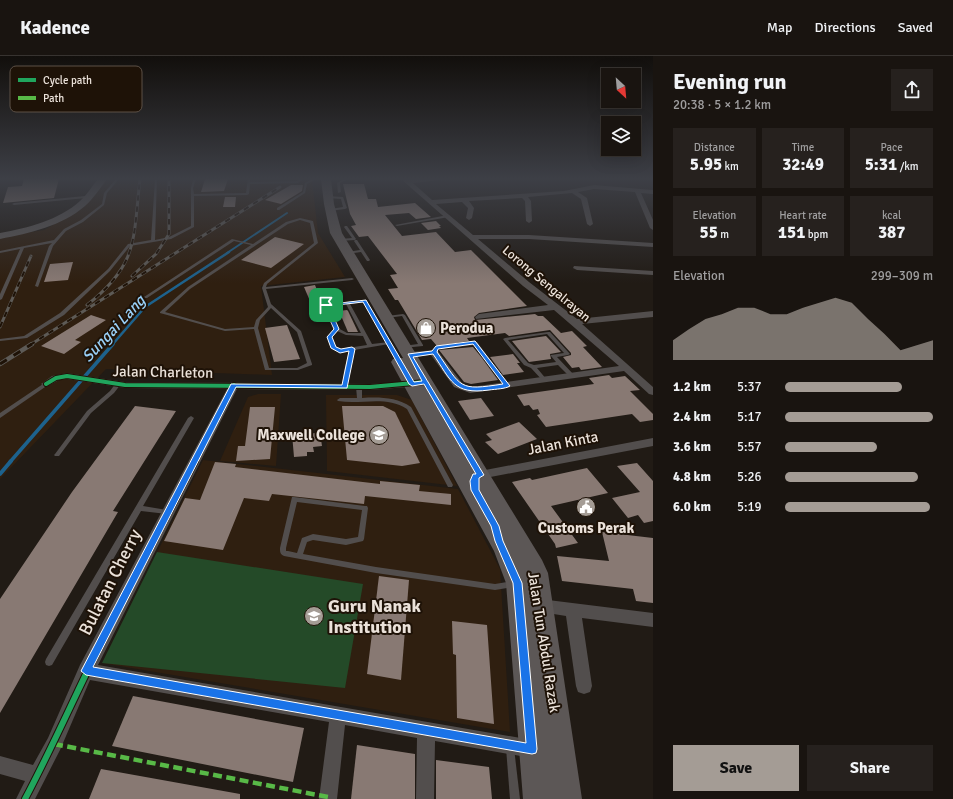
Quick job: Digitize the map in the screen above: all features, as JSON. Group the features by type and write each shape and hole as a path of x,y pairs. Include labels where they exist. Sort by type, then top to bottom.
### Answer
{"main road":[{"name":"Jalan Tun Abdul Razak","path":"324,214 324,227 388,343 419,383 480,475 531,560 536,573 567,799"},
{"name":"Jalan Tun Abdul Razak","path":"333,214 334,227 340,240 407,351 447,448 499,541 518,583 521,747 538,799"},
{"path":"447,448 468,469 480,475"},
{"path":"480,475 476,476 474,481 475,490 495,526 499,541"}],"street":[{"path":"0,235 27,227 62,214"},
{"path":"0,235 38,226 66,214"},
{"name":"Lorong Sengalrayan","path":"445,214 574,322 653,392"},
{"path":"469,218 470,214"},
{"path":"529,214 529,221"},
{"path":"588,214 590,224"},
{"path":"647,214 653,228"},
{"path":"473,237 523,237 653,245"},
{"path":"577,268 653,273"},
{"path":"593,273 653,278"},
{"path":"479,316 555,307"},
{"path":"574,322 653,314"},
{"path":"407,351 434,352 454,381 463,388 478,390 627,368"},
{"name":"Jalan Charleton","path":"46,384 62,376 118,384 359,387 419,383"},
{"name":"Bulatan Cherry","path":"25,799 54,744 86,671 234,385"},
{"name":"Jalan Kinta","path":"480,475 653,442"},
{"path":"540,606 653,620"},
{"path":"573,610 584,686"},
{"path":"86,671 521,747"},
{"path":"328,799 338,715"},
{"path":"425,799 426,730"},
{"path":"0,765 37,775"}],"lane":[{"path":"37,286 51,246 65,230 82,222 92,214"},
{"path":"153,241 154,214"},
{"path":"0,340 25,337 46,325 80,299 109,270 129,245 177,235 193,226 193,214"},
{"path":"398,224 448,216"},
{"path":"256,328 225,330 162,312 189,288 290,221 305,220 313,224 316,243 265,284 264,288 269,304 270,307 258,320 256,328 267,369 298,369 310,364 299,331 269,304"},
{"path":"340,240 354,239 346,227"},
{"path":"146,297 233,240 253,245"},
{"path":"0,252 56,241"},
{"path":"356,241 368,260"},
{"path":"0,299 22,248"},
{"path":"348,253 362,251"},
{"path":"264,288 352,279"},
{"path":"364,335 346,334 336,329 326,305 365,301"},
{"path":"348,303 370,346"},
{"path":"336,329 330,337 334,348 340,351 388,343"},
{"path":"545,380 533,367 526,364 505,339 548,333 568,354 553,356 572,376"},
{"path":"434,352 436,348 475,342 507,386"},
{"path":"345,387 346,371 352,349"},
{"path":"533,367 559,363"},
{"path":"0,416 46,384"},
{"path":"57,455 89,412 112,392 118,384"},
{"path":"359,387 360,400"},
{"path":"340,400 394,400 405,404 409,408 450,485"},
{"path":"49,662 190,418"},
{"path":"299,556 304,540 308,538 313,537 346,542 361,539 365,508 294,499 283,552 299,556 376,570 495,587 518,583"},
{"path":"139,508 167,512"},
{"path":"515,799 521,747"}],"shaded area":[{"path":"73,214 316,214 318,233 345,277 261,286 272,375 106,369 0,479 0,237 44,230"},
{"path":"258,394 281,394 276,466 220,461 248,397"},
{"name":"Maxwell College","path":"326,395 397,395 412,400 457,486 327,471"},
{"name":"Guru Nanak Institution","path":"203,460 458,489 500,569 510,732 102,663"}],"green space":[{"path":"157,552 363,584 345,688 102,663"}],"building":[{"path":"350,214 401,214 385,215 402,236 436,232 455,252 471,250 527,306 479,313 474,317 475,320 535,314 538,316 543,316 561,333 572,331 587,346 583,347 602,367 581,370 579,367 572,368 563,357 571,355 571,353 550,330 509,336 505,333 467,338 469,341 437,346 431,339 422,340 398,300 395,300 388,289 398,288 390,275 397,274 368,236 359,237 351,226 356,225"},
{"path":"410,214 427,214 431,217 416,219"},
{"path":"436,221 441,228 428,230 421,223"},
{"path":"275,237 304,244 271,268 241,260"},
{"path":"73,262 68,280 44,282 50,264"},
{"path":"315,285 321,300 310,301 304,287"},
{"path":"347,310 358,332 348,332 339,311"},
{"path":"91,315 106,320 75,340 81,342 64,354 41,346"},
{"path":"287,325 300,359 274,362 265,328"},
{"path":"546,336 561,352 550,354 551,359 529,362 512,341"},
{"path":"473,347 498,380 471,384 464,382 439,350"},
{"path":"513,354 520,363 517,363 524,372 503,375 490,357"},
{"path":"609,375 612,378 625,376 640,390 630,391 653,414 653,420 640,422 632,414 546,427 537,415 540,414 538,409 533,410 529,405 524,406 517,395 594,384 589,378"},
{"path":"481,398 494,416 470,420 458,401"},
{"path":"135,406 176,411 113,511 118,512 0,713 0,599 72,492"},
{"path":"342,406 383,406 395,412 420,463 402,466 347,460"},
{"path":"250,407 275,407 270,459 236,461 238,446 245,446"},
{"path":"519,422 537,439 498,454 485,442 492,440 486,434"},
{"path":"320,433 322,446 313,447 314,452 307,452 307,456 294,457 292,434"},
{"path":"215,462 236,464 235,467 380,484 380,481 420,485 419,491 451,494 451,505 365,496 364,504 272,494 269,501 244,498 223,550 164,541 185,498 200,500"},
{"path":"637,463 653,481 653,521 644,523 638,515 628,518 612,498 640,492 617,466"},
{"path":"587,468 608,493 551,506 578,543 556,548 555,544 512,482 530,478 532,480"},
{"path":"602,532 653,538 653,603 636,601 633,589 562,581 557,556 609,561"},
{"path":"379,576 409,580 401,680 367,674"},
{"path":"452,621 487,625 494,724 457,718 456,655 453,654"},
{"path":"133,696 304,728 293,782 112,746"},
{"path":"357,745 415,754 415,799 351,799"},
{"path":"436,760 489,767 492,799 436,799"},
{"path":"101,769 240,794 240,799 89,799"}],"waterway":[{"name":"Sungai Lang","path":"227,253 286,214"},
{"name":"Sungai Lang","path":"112,345 145,307 229,252"},
{"name":"Sungai Lang","path":"10,462 113,344"},
{"name":"Sungai Lang","path":"0,474 11,461"}],"railway":[{"path":"87,305 104,290 125,263 134,234 136,214"},
{"path":"132,276 156,254 169,234 169,214"},
{"path":"30,345 238,214"},
{"path":"0,327 31,256"},
{"path":"0,364 32,344"}],"marked path":[{"path":"54,744 328,797"}],"cycle path":[{"path":"46,384 56,378 67,376 125,385 370,387 425,382"},
{"path":"25,799 54,744 86,671 234,385"},
{"path":"86,671 532,749"}],"place":[{"name":"Perodua","path":"426,328"},
{"name":"Maxwell College","path":"379,435"},
{"name":"Customs Perak","path":"586,507"},
{"name":"Guru Nanak Institution","path":"314,616"}],"route":[{"path":"326,305 336,329 330,337 334,348 340,351 352,349 346,371 345,387 234,385 86,671 532,749 518,583 504,549 499,541 495,526 475,490 474,481 476,476 480,475 410,355 434,352 454,381 463,388 478,390 507,386 475,342 436,348 434,352 410,355 425,382 412,384 365,301 326,305"}]}
